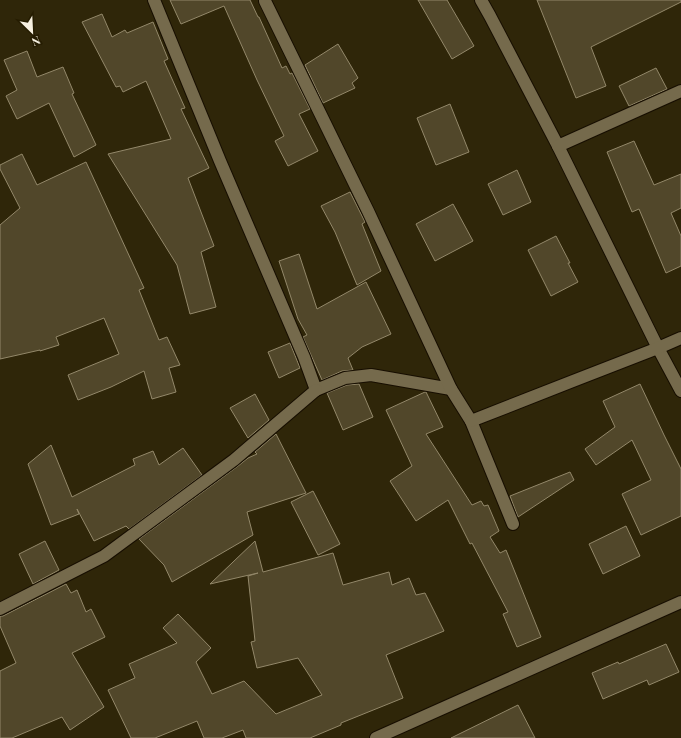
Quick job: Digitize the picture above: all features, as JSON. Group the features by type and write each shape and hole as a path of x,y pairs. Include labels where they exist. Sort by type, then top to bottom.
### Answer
{"street":[{"path":"154,0 220,161 304,357 316,390"},
{"path":"480,0 490,16 558,146 658,348 681,390"},
{"path":"265,1 368,212 451,389 471,421 513,524"},
{"path":"558,146 681,91"},
{"path":"471,421 681,338"},
{"path":"0,609 104,556 234,460 316,390 345,378 371,375 451,389"},
{"path":"376,738 681,602"}],"building":[{"path":"170,0 250,0 282,68 286,66 290,74 292,73 310,109 299,114 318,151 288,166 275,141 284,136 224,6 181,24"},
{"path":"418,0 447,0 474,46 452,59"},
{"path":"537,0 681,0 681,2 591,47 606,86 576,98"},
{"path":"102,14 112,37 125,30 127,33 153,22 168,59 164,61 185,108 181,109 209,168 188,178 214,246 201,252 216,307 190,314 177,265 108,154 171,139 146,81 123,92 120,86 116,87 82,22"},
{"path":"338,44 358,78 352,83 355,88 323,103 305,65"},
{"path":"27,51 37,77 63,67 74,93 72,94 96,145 74,157 49,103 17,119 6,96 17,90 4,60"},
{"path":"656,68 667,89 629,106 619,86"},
{"path":"450,104 469,152 436,165 417,118"},
{"path":"634,141 654,185 681,174 681,208 671,213 681,236 681,266 666,273 639,209 632,212 607,152"},
{"path":"22,154 37,185 86,162 144,288 139,290 159,340 167,337 180,365 169,368 176,392 152,399 144,371 111,387 78,400 68,375 119,354 104,318 56,337 59,345 40,351 0,359 0,225 20,208 0,169 0,165"},
{"path":"517,170 531,202 503,215 488,184"},
{"path":"350,192 365,222 362,224 381,271 357,285 335,232 321,206"},
{"path":"453,204 473,241 435,261 416,224"},
{"path":"556,236 578,282 551,296 528,250"},
{"path":"299,254 317,309 366,282 391,334 362,347 348,358 353,370 342,371 322,380 303,337 307,335 298,319 279,261"},
{"path":"290,343 300,368 279,378 268,352"},
{"path":"359,384 373,417 343,430 327,393 347,385"},
{"path":"640,384 681,469 681,516 641,535 622,494 651,480 632,440 596,465 585,449 615,427 603,401"},
{"path":"425,392 443,427 426,434 472,505 481,501 484,506 488,505 499,531 490,537 500,553 506,550 541,637 517,647 503,614 508,612 472,543 470,544 448,500 416,521 390,481 412,466 386,410"},
{"path":"255,394 269,420 248,438 230,408"},
{"path":"276,434 306,493 247,512 253,535 172,582 164,565 139,539 248,458 257,454 255,452"},
{"path":"51,445 72,497 135,465 133,459 153,451 159,465 183,448 202,475 129,529 126,526 94,541 77,509 79,514 51,525 28,464"},
{"path":"570,472 574,480 518,517 510,496"},
{"path":"313,491 340,544 318,555 291,502"},
{"path":"626,526 640,556 603,574 589,544"},
{"path":"45,541 59,570 33,584 19,554"},
{"path":"255,541 263,572 333,553 343,585 389,572 392,585 409,578 416,595 425,593 444,631 386,655 403,698 341,723 341,725 310,738 246,738 243,730 222,738 204,738 197,721 155,738 131,738 108,690 135,678 129,664 177,643 163,628 178,614 211,648 196,662 212,694 244,681 276,714 322,695 298,658 257,668 251,642 255,641 248,576 258,573 210,584"},
{"path":"66,584 71,593 77,590 86,612 91,609 105,637 72,653 104,707 70,730 62,717 12,738 0,738 0,671 16,663 0,626 0,616 3,616"},
{"path":"666,644 679,672 649,685 647,680 603,699 592,673 618,662 619,664"},
{"path":"518,705 535,738 451,738"}]}
